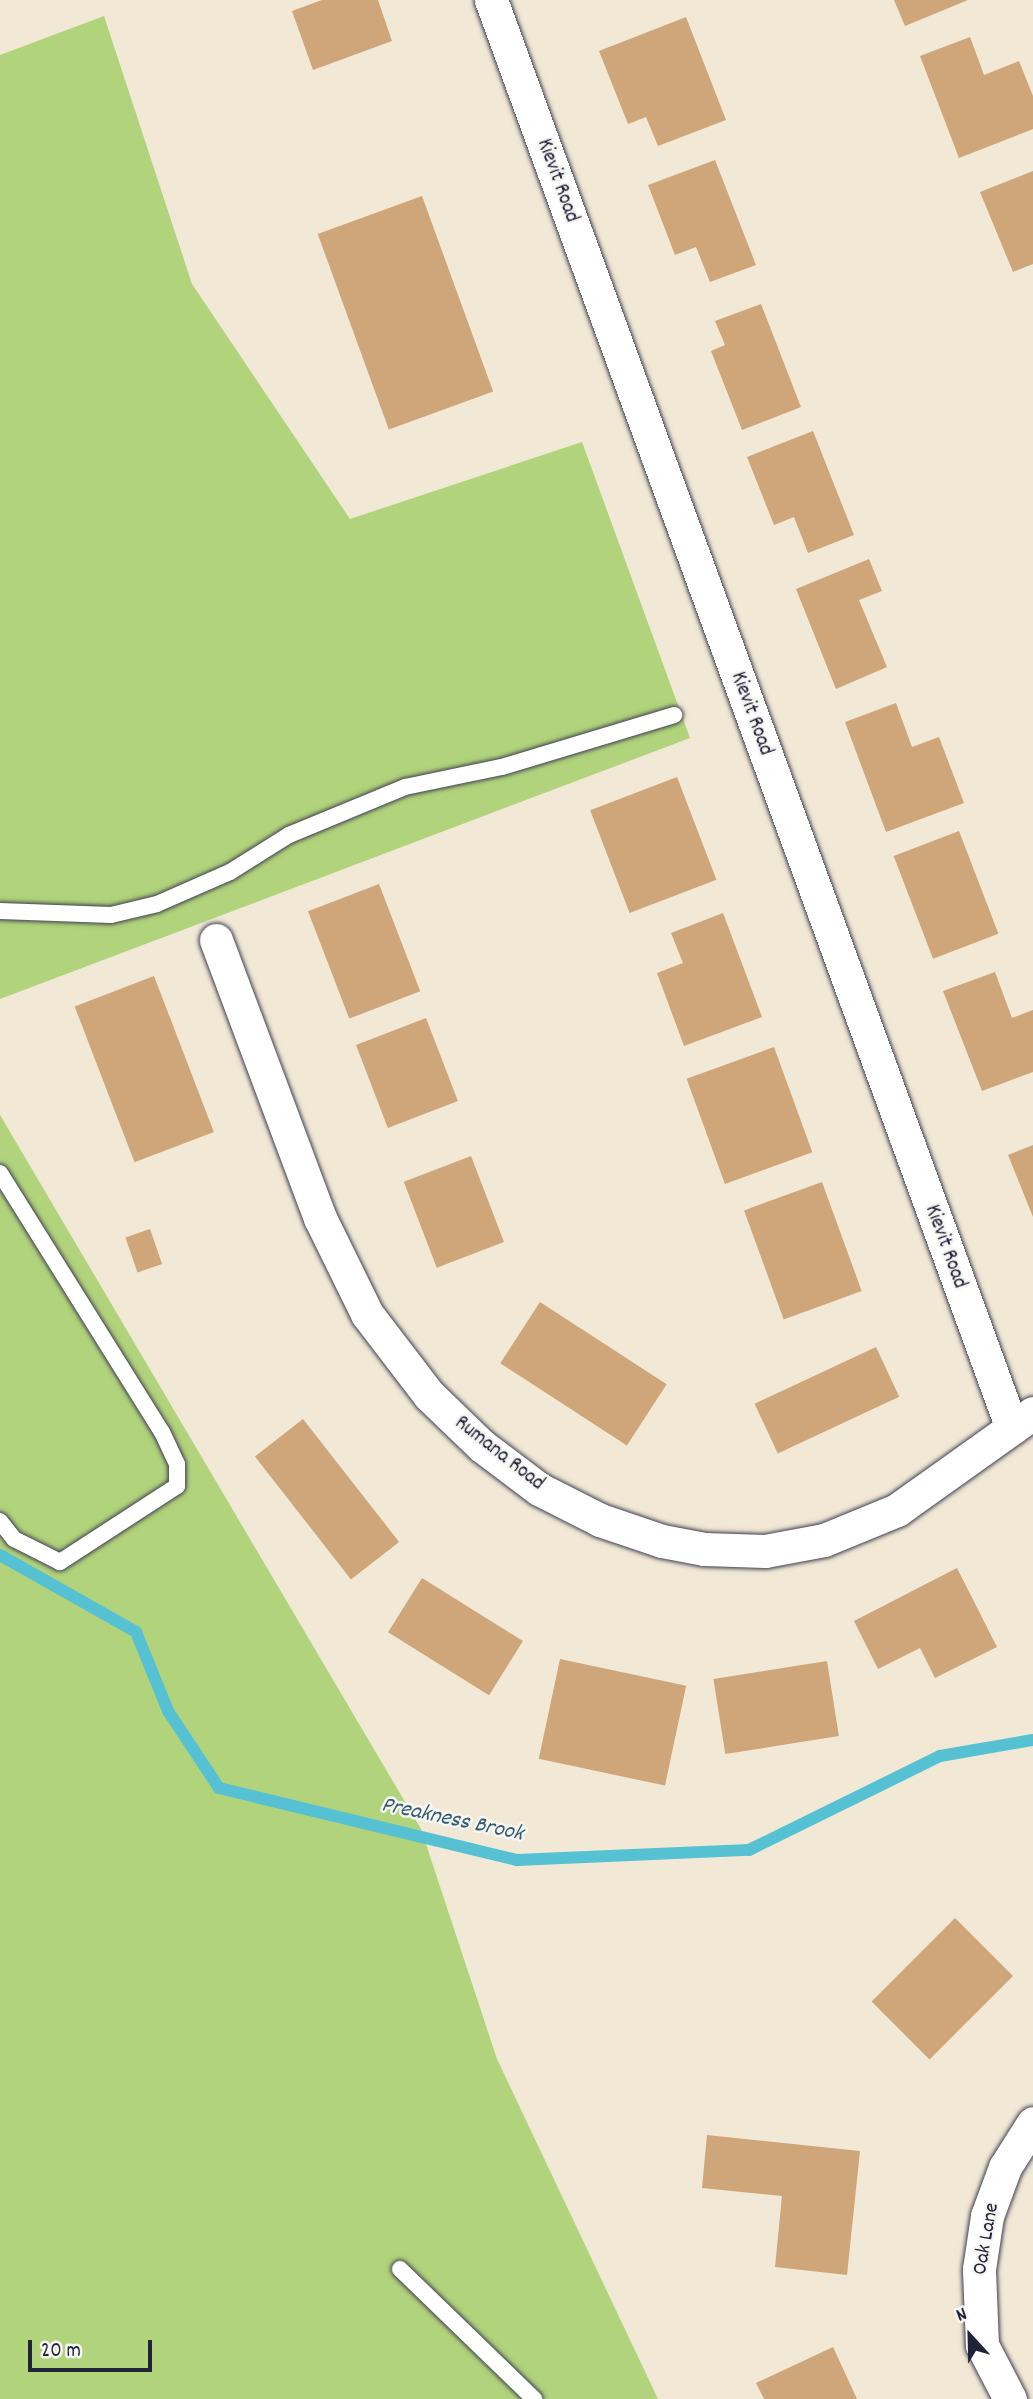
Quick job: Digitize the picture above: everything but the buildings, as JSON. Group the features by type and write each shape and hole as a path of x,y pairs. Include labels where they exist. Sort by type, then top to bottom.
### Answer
{"street":[{"name":"Kievit Road","path":"491,0 1022,1420"},
{"name":"Rumana Road","path":"216,940 320,1217 367,1314 429,1395 482,1446 539,1489 600,1520 662,1541 704,1549 765,1551 824,1541 861,1528 897,1510 1022,1420"},
{"name":"Oak Lane","path":"1010,2399 982,2344 979,2269 987,2216 1004,2167 1033,2123"}],"lane":[{"path":"0,911 111,915 157,904 230,872 289,835 405,787 502,768 674,715"},
{"path":"0,1173 162,1432 177,1464 177,1486 60,1562 15,1539 0,1521"},
{"path":"400,2269 534,2399"}],"green space":[{"path":"104,16 192,284 350,519 582,442 690,738 0,999 0,55"},
{"path":"0,1115 421,1829 497,2059 658,2399 0,2399"}],"waterway":[{"name":"Preakness Brook","path":"0,1555 136,1632 168,1711 219,1788 517,1860 749,1850 940,1756 1033,1740"}]}
